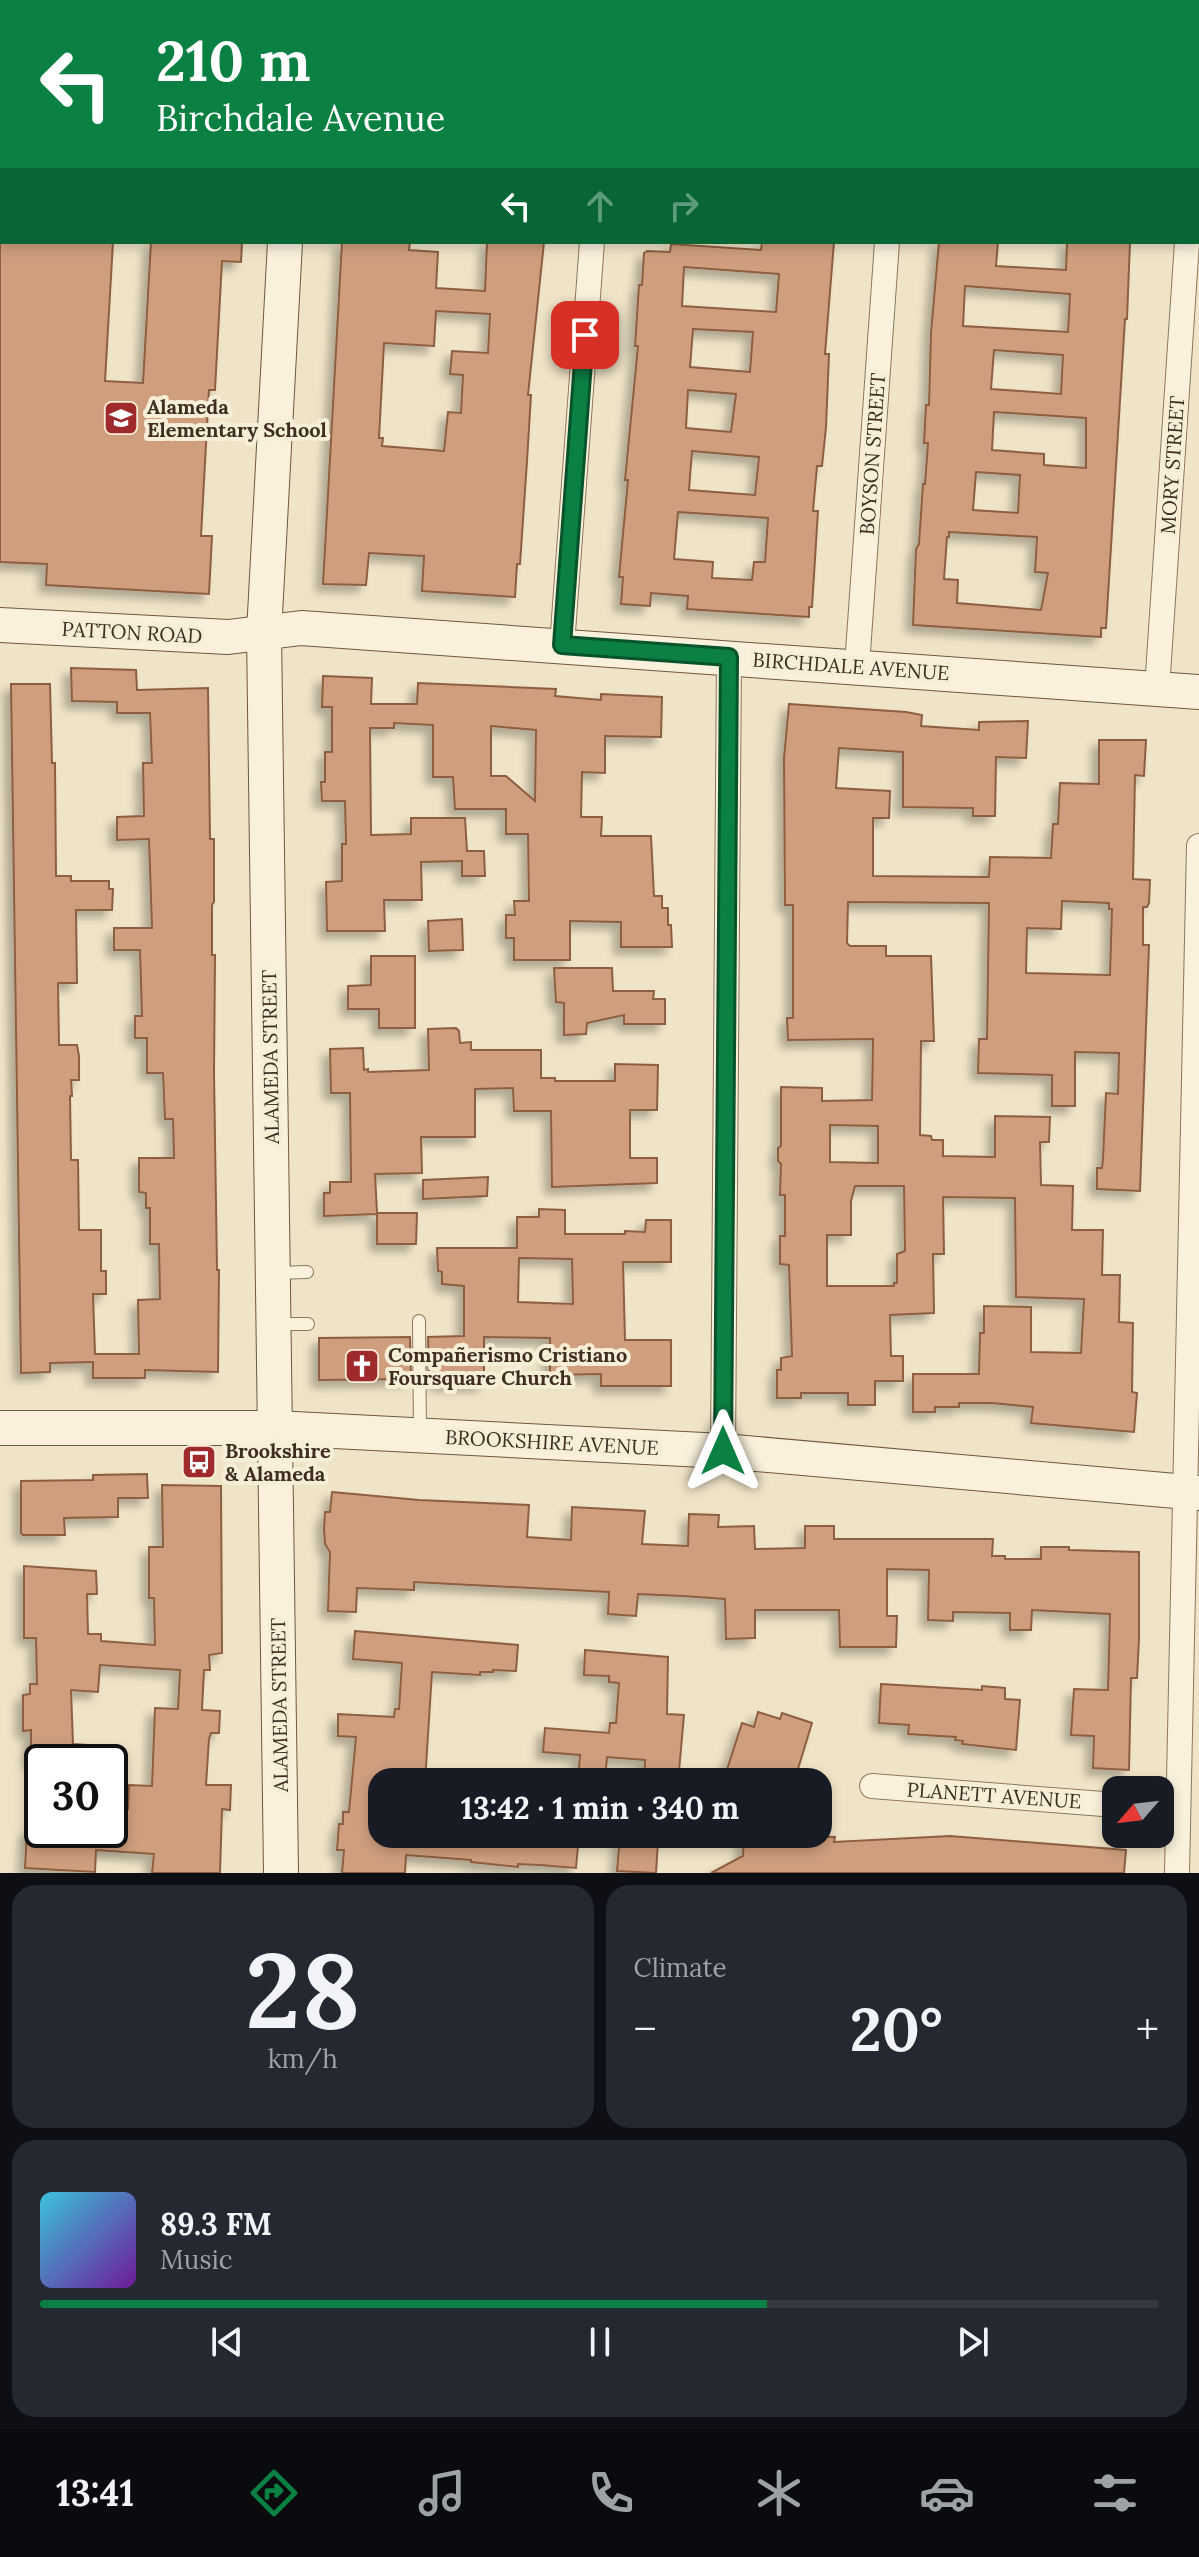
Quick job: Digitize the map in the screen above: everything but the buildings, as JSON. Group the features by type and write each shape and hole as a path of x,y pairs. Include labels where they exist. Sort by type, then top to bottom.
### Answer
{"street":[{"name":"ALAMEDA STREET","path":"281,1873 264,633 285,244"},
{"path":"562,645 592,244"},
{"name":"BOYSON STREET","path":"857,666 887,244"},
{"name":"MORY STREET","path":"1157,689 1187,244"},
{"name":"PATTON ROAD","path":"0,625 228,637 264,633"},
{"name":"BIRCHDALE AVENUE","path":"264,633 301,628 1199,692"},
{"path":"723,1451 729,657"},
{"path":"1171,1776 1192,1493 1199,846"},
{"name":"BROOKSHIRE AVENUE","path":"0,1428 275,1428 723,1451 1192,1493"},
{"name":"PLANETT AVENUE","path":"872,1786 1102,1804"},
{"path":"1174,1848 1177,1873"}],"lane":[{"path":"272,1273 307,1272"},
{"path":"419,1321 420,1435"},
{"path":"273,1324 308,1324"}],"place":[{"name":"Alameda Elementary School","path":"121,418"},
{"name":"Compañerismo Cristiano Foursquare Church","path":"362,1366"},
{"name":"Brookshire & Alameda","path":"199,1462"}],"route":[{"path":"585,335 562,645 729,657 723,1451"}]}
